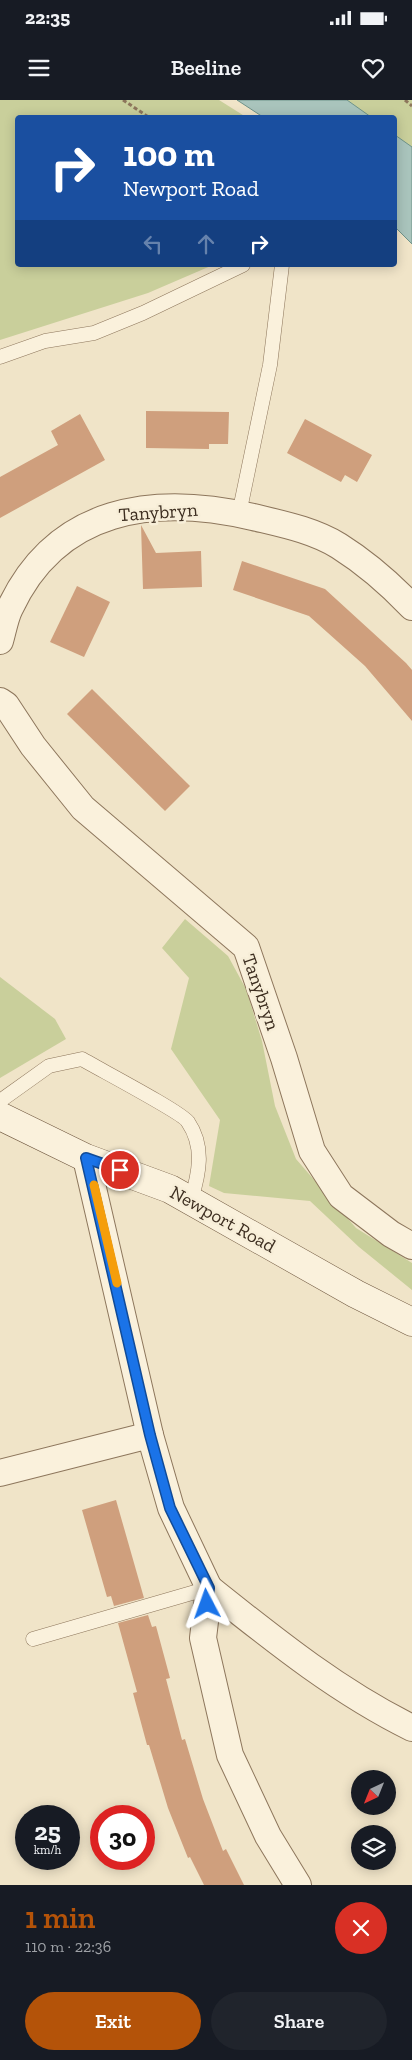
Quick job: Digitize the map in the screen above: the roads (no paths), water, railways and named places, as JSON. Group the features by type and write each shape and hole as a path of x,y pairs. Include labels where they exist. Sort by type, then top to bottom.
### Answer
{"main road":[{"name":"Newport Road","path":"0,1116 86,1158 170,1189 356,1294 412,1322"}],"street":[{"name":"Tanybryn","path":"0,641 9,609 25,582 43,558 72,534 108,515 139,509 190,506 239,514 299,528 338,545 384,578 412,607"},
{"name":"Tanybryn","path":"0,701 6,705 33,746 83,808 246,946 284,1058 312,1150 341,1196 391,1234 412,1246"},
{"path":"86,1158 150,1435 170,1508 209,1588 301,1661 412,1728"},
{"path":"0,1473 150,1435"},
{"path":"209,1588 203,1638 230,1755 268,1836 298,1885"}],"lane":[{"path":"0,357 45,341 94,333 240,267"},
{"path":"239,514 270,365 282,267"},
{"path":"0,1101 49,1066 82,1058 188,1120 199,1148 199,1175 191,1200"},
{"path":"33,1639 209,1588"}],"water":[{"path":"237,100 347,100 368,115 260,115"},
{"path":"397,136 412,147 412,244 397,229"}]}
